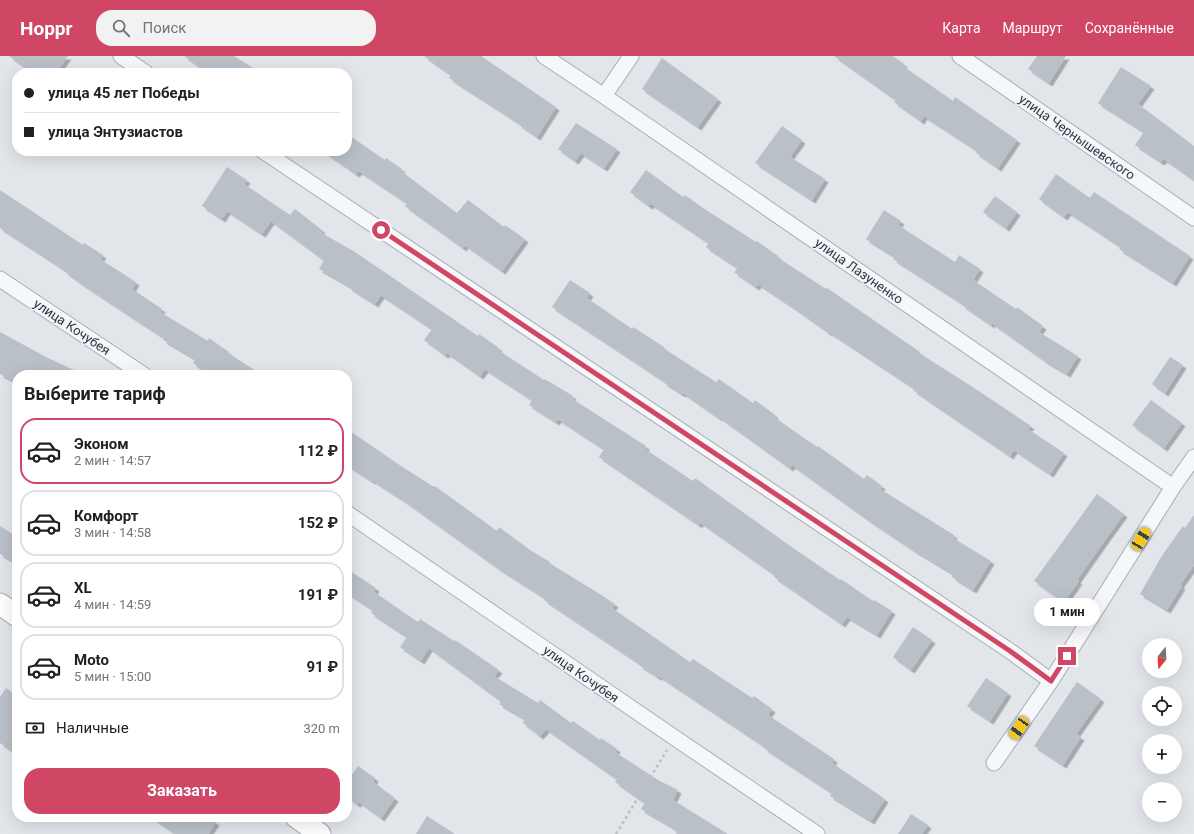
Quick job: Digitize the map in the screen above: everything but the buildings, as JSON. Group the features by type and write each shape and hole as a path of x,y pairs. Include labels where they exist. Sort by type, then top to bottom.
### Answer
{"main road":[{"path":"0,604 12,612"},
{"path":"303,822 320,834"}],"street":[{"path":"121,56 139,68"},
{"name":"улица Лазуненко","path":"544,56 1173,487"},
{"path":"604,96 631,56"},
{"name":"улица Чернышевского","path":"960,56 1194,218"},
{"path":"270,156 1003,647 1051,681"},
{"name":"улица Кочубея","path":"0,279 136,370"},
{"path":"994,763 1051,681 1173,487 1194,457"},
{"name":"улица Кочубея","path":"352,516 817,834"}],"path":[{"path":"616,834 675,738"}],"route":[{"path":"381,230 1010,651 1051,681 1067,656"}]}
